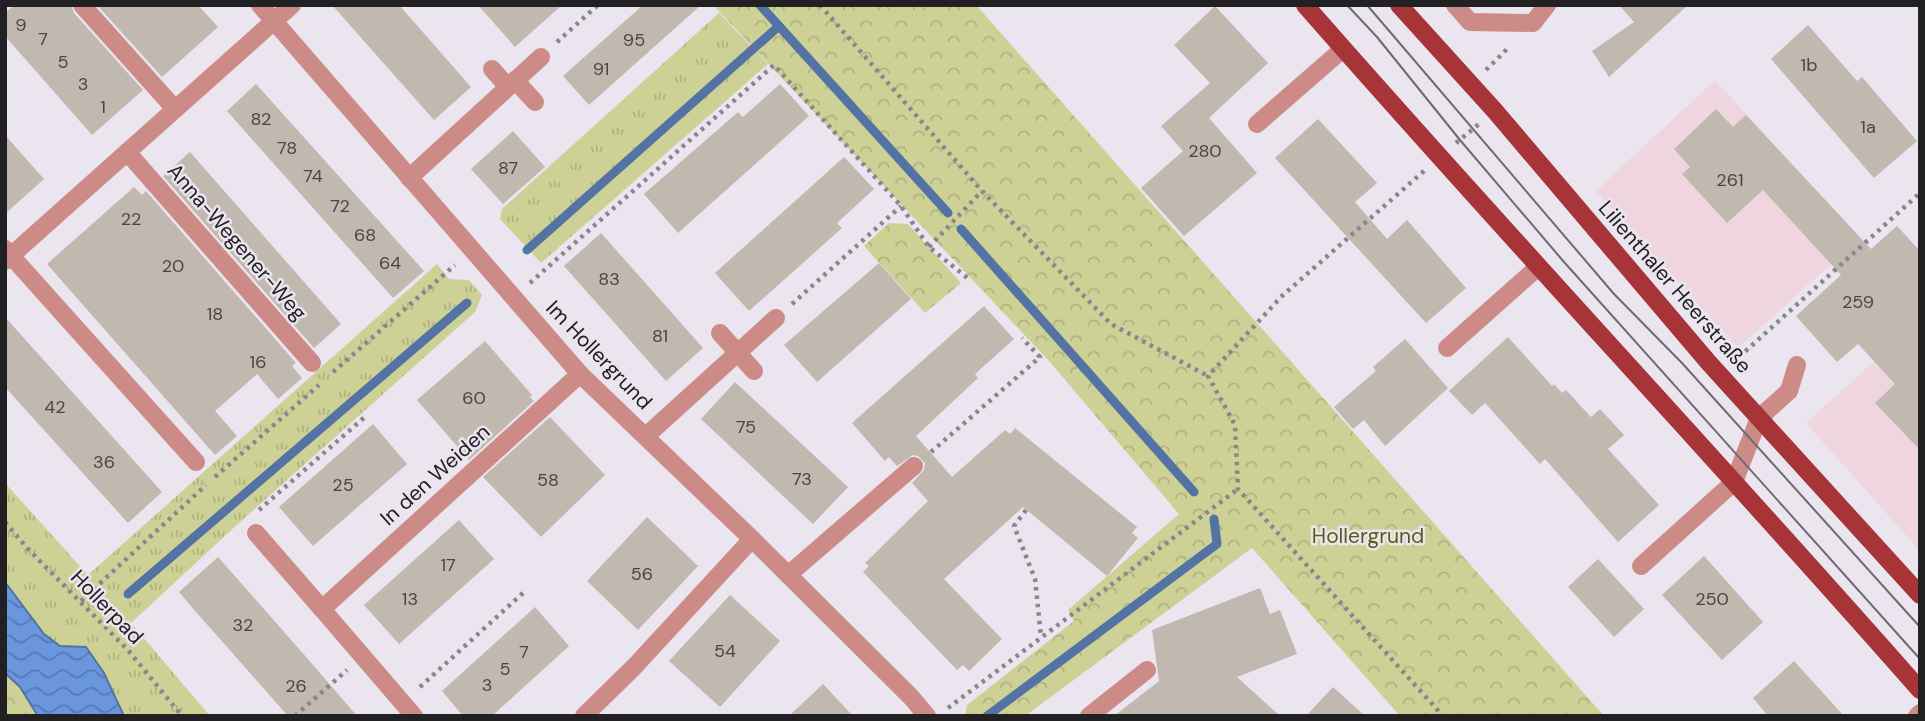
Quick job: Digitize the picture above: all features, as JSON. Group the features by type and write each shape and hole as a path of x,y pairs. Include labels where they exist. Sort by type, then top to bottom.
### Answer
{"main road":[{"path":"1305,5 1920,690"},
{"name":"Lilienthaler Heerstraße","path":"1399,5 1495,111 1700,353 1920,595"}],"street":[{"path":"82,5 174,109"},
{"name":"Im Hollergrund","path":"260,5 580,374 752,539 927,716"},
{"path":"196,462 7,255 292,5"},
{"path":"1455,5 1470,22 1533,23 1546,5"},
{"path":"1257,124 1343,49"},
{"path":"410,177 541,57"},
{"path":"492,69 535,102"},
{"name":"Anna-Wegener-Weg","path":"127,152 312,363"},
{"path":"1447,348 1538,267"},
{"path":"646,436 776,318"},
{"path":"720,333 754,371"},
{"path":"1642,566 1734,482 1759,418 1789,391 1797,366"},
{"name":"In den Weiden","path":"322,609 580,374"},
{"path":"788,575 914,466"},
{"path":"256,533 408,709"},
{"path":"584,716 634,667 752,539"},
{"path":"1089,716 1147,670"}],"path":[{"path":"541,57 598,5"},
{"path":"820,5 982,191 1111,324 1208,376 1235,425 1238,489 1443,716"},
{"path":"514,297 774,65 901,206 929,247 970,280"},
{"path":"1448,150 1482,121"},
{"path":"1208,376 1282,296 1430,165"},
{"path":"929,247 982,191"},
{"path":"1739,357 1920,193"},
{"path":"776,318 901,206"},
{"path":"81,601 202,488 472,250"},
{"path":"914,466 1040,357 1022,338"},
{"path":"256,533 254,514 366,416"},
{"path":"946,709 1238,489"},
{"path":"1026,510 1014,526 1035,579 1041,637"},
{"name":"Hollerpad","path":"5,522 28,549 127,649 182,716"},
{"path":"408,709 523,593"},
{"path":"295,716 363,656"}],"shaded area":[{"path":"1715,80 1860,238 1738,348 1596,191"},
{"path":"1920,320 1920,551 1806,423"}],"green space":[{"name":"Hollergrund","path":"713,5 976,5 1604,716 1400,716 1252,548 1025,716 965,716 967,705 1074,621 1068,610 1179,514 1049,361"},
{"path":"719,13 768,64 541,263 500,219 502,209"},
{"path":"889,223 908,224 961,283 925,313 864,246"},
{"path":"437,264 449,279 469,280 482,295 475,312 131,623 210,716 124,716 60,646 44,634 5,582 5,483 88,575"},
{"path":"5,620 89,716 5,716"}],"water":[{"path":"5,582 44,634 60,646 86,647 104,673 124,716 38,716 20,687 5,673"}],"building":[{"path":"14,5 71,5 74,13 143,90 92,135 5,36 5,13"},
{"path":"97,5 198,5 218,27 162,77"},
{"path":"332,5 399,5 471,87 434,120"},
{"path":"478,5 562,5 515,47"},
{"path":"643,5 701,5 589,105 563,76"},
{"path":"1619,5 1688,5 1609,77 1592,51 1634,22"},
{"path":"1215,6 1268,63 1209,118 1257,173 1184,236 1141,188 1183,151 1161,126 1210,83 1174,45"},
{"path":"1808,25 1857,81 1862,77 1917,141 1874,178 1771,59"},
{"path":"256,84 424,271 393,298 227,111"},
{"path":"780,84 809,116 678,233 644,194 738,112 743,117"},
{"path":"1716,109 1733,127 1746,115 1871,249 1897,226 1920,251 1920,450 1875,403 1895,384 1858,344 1837,362 1796,316 1841,275 1763,190 1727,223 1682,174 1690,167 1674,149"},
{"path":"1318,119 1377,183 1355,202 1387,239 1407,220 1466,288 1426,323 1275,158"},
{"path":"513,131 545,167 503,204 471,169"},
{"path":"5,135 44,179 5,214"},
{"path":"190,152 341,324 314,348 163,176"},
{"path":"844,157 874,189 837,223 842,228 749,311 715,273"},
{"path":"134,187 142,195 146,191 296,363 292,366 302,378 278,399 257,374 215,411 237,436 215,455 47,264"},
{"path":"601,233 703,348 666,381 564,266"},
{"path":"879,263 911,299 817,382 784,345"},
{"path":"984,306 1014,339 975,374 978,378 916,436 952,477 1005,430 1010,434 1015,428 1137,527 1132,533 1138,538 1107,576 1023,507 944,579 1002,639 969,671 963,665 957,670 863,572 869,566 865,563 928,501 912,483 924,470 925,463 913,455 897,466 889,457 885,461 852,423"},
{"path":"5,317 162,492 128,523 5,387"},
{"path":"1508,337 1552,386 1554,384 1562,393 1566,390 1591,417 1600,409 1624,435 1608,449 1659,505 1618,542 1545,459 1540,464 1485,403 1472,415 1449,391"},
{"path":"1405,339 1448,388 1385,446 1364,420 1353,429 1334,407 1376,371 1373,367"},
{"path":"485,341 532,395 530,397 534,401 469,460 417,400"},
{"path":"735,382 848,487 813,524 701,419"},
{"path":"550,417 605,475 541,537 483,477"},
{"path":"373,424 407,464 313,546 279,507"},
{"path":"647,517 698,566 638,630 587,581"},
{"path":"459,520 494,559 399,644 364,605"},
{"path":"1704,556 1763,622 1722,660 1662,595"},
{"path":"218,557 357,716 288,716 196,612 179,592"},
{"path":"1598,559 1644,609 1614,637 1568,587"},
{"path":"1260,588 1270,614 1280,610 1297,654 1237,677 1280,716 1114,716 1159,681 1152,630"},
{"path":"730,595 780,641 720,707 669,661"},
{"path":"535,607 569,646 492,716 463,716 442,691"},
{"path":"1794,661 1844,716 1768,716 1753,698"},
{"path":"823,684 853,716 789,716"},
{"path":"1333,687 1365,716 1306,716"}],"waterway":[{"path":"760,5 948,213"},
{"path":"527,250 779,26"},
{"path":"961,229 1194,492"},
{"path":"128,594 467,303"},
{"path":"987,716 1217,544 1214,519"}],"tram line":[{"path":"1347,5 1377,37 1564,262 1920,659"},
{"path":"1367,5 1614,294 1682,363 1920,627"}]}
